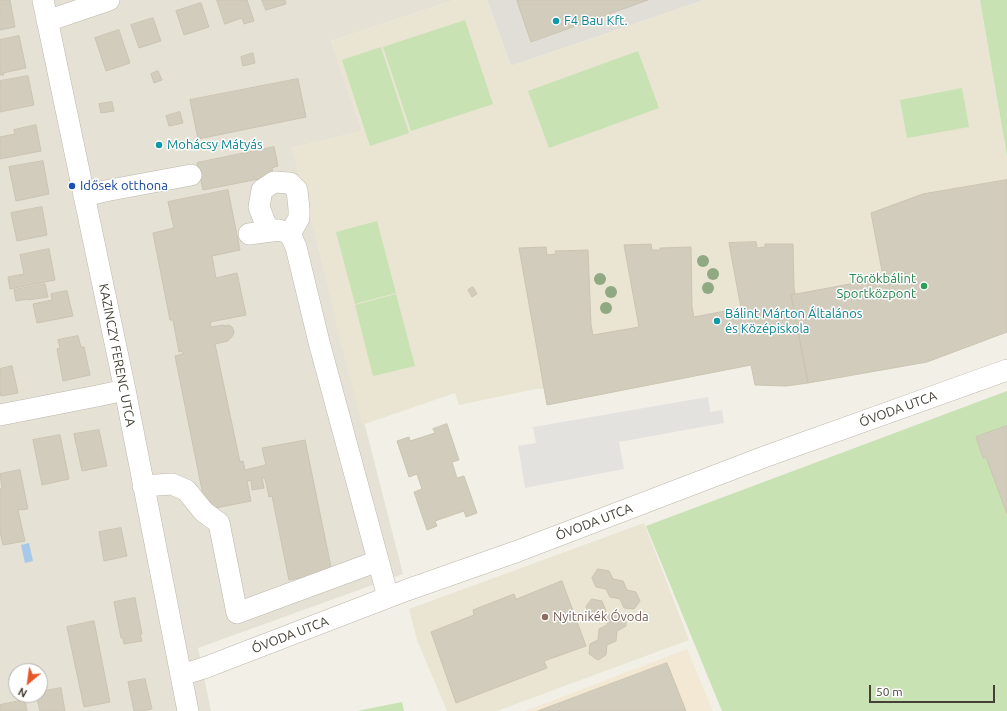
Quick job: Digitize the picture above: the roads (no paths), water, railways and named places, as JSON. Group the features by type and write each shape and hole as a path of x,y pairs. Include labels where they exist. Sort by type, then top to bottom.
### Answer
{"street":[{"name":"KAZINCZY FERENC UTCA","path":"43,0 125,390 188,711"},
{"path":"47,21 109,0"},
{"path":"84,196 191,175"},
{"path":"248,234 281,232 296,247 319,342 388,597"},
{"name":"ÓVODA UTCA","path":"181,676 388,597 518,552 757,460 1007,370"},
{"path":"0,415 125,390"},
{"path":"143,486 172,484 186,490 204,512 219,523 237,613 378,561"}],"water":[{"path":"29,543 33,561 25,563 21,545"}],"place":[{"name":"F4 Bau Kft.","path":"556,21"},
{"name":"Mohácsy Mátyás","path":"159,145"},
{"name":"Idősek otthona","path":"72,186"},
{"name":"Törökbálint Sportközpont","path":"924,286"},
{"name":"Bálint Márton Általános és Középiskola","path":"717,321"},
{"name":"Nyitnikék Óvoda","path":"545,617"}]}
